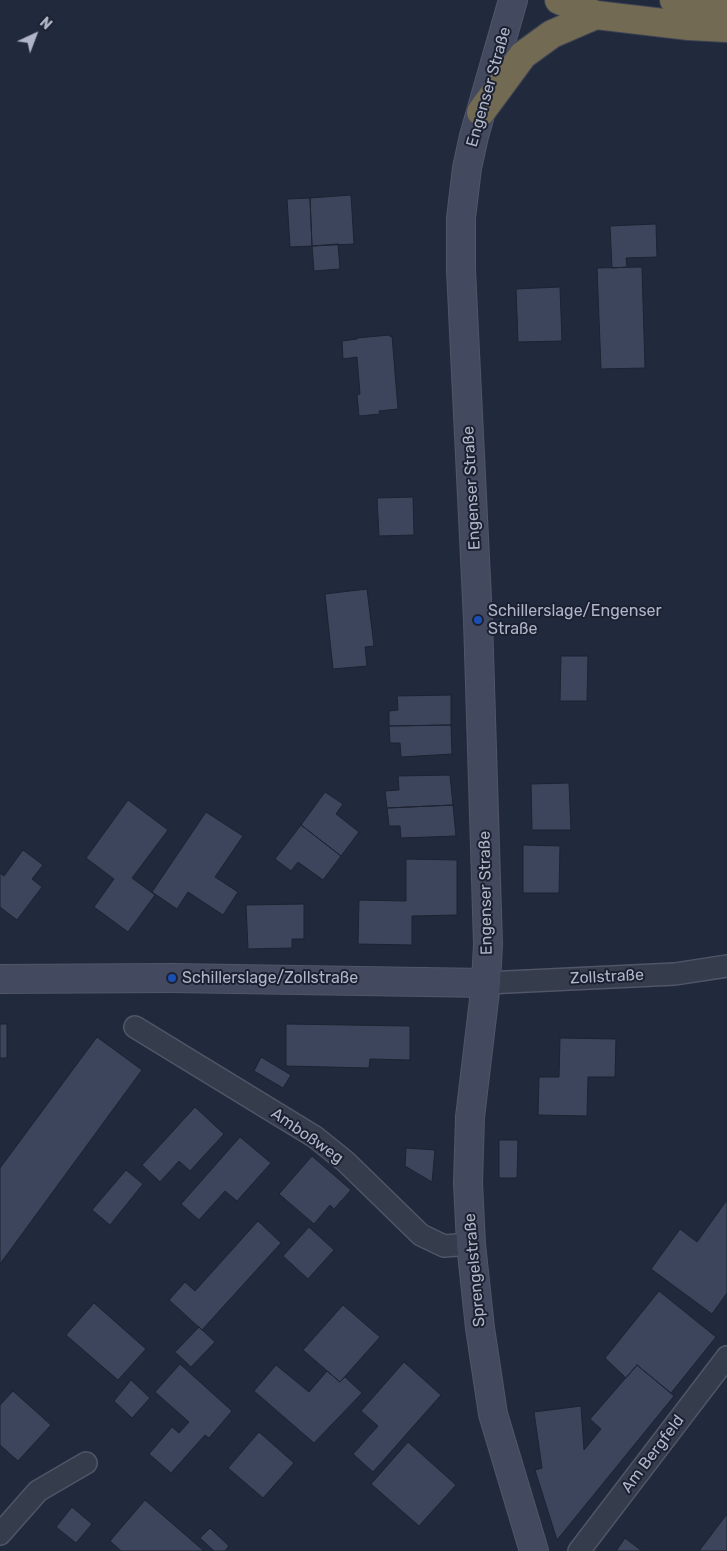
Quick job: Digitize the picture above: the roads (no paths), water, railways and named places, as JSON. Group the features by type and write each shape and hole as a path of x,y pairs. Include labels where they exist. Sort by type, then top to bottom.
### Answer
{"highway":[{"path":"559,0 596,15 727,28"},
{"path":"674,0 692,5 727,9"},
{"path":"481,112 522,55 552,34 596,15"}],"main road":[{"name":"Engenser Straße","path":"486,983 488,944 479,630 461,270 461,218 467,168 513,0"},
{"path":"0,979 172,978 486,983"},
{"name":"Sprengelstraße","path":"486,983 470,1117 468,1183 471,1244 480,1328 493,1414 534,1551"}],"street":[{"name":"Zollstraße","path":"486,983 675,974 727,966"},
{"name":"Amboßweg","path":"135,1027 315,1137 345,1160 421,1234 444,1246 471,1244"},
{"name":"Am Bergfeld","path":"579,1551 727,1357"},
{"path":"0,1534 38,1490 86,1464"}],"place":[{"name":"Schillerslage/Engenser Straße","path":"478,620"},
{"name":"Schillerslage/Zollstraße","path":"172,978"}]}
